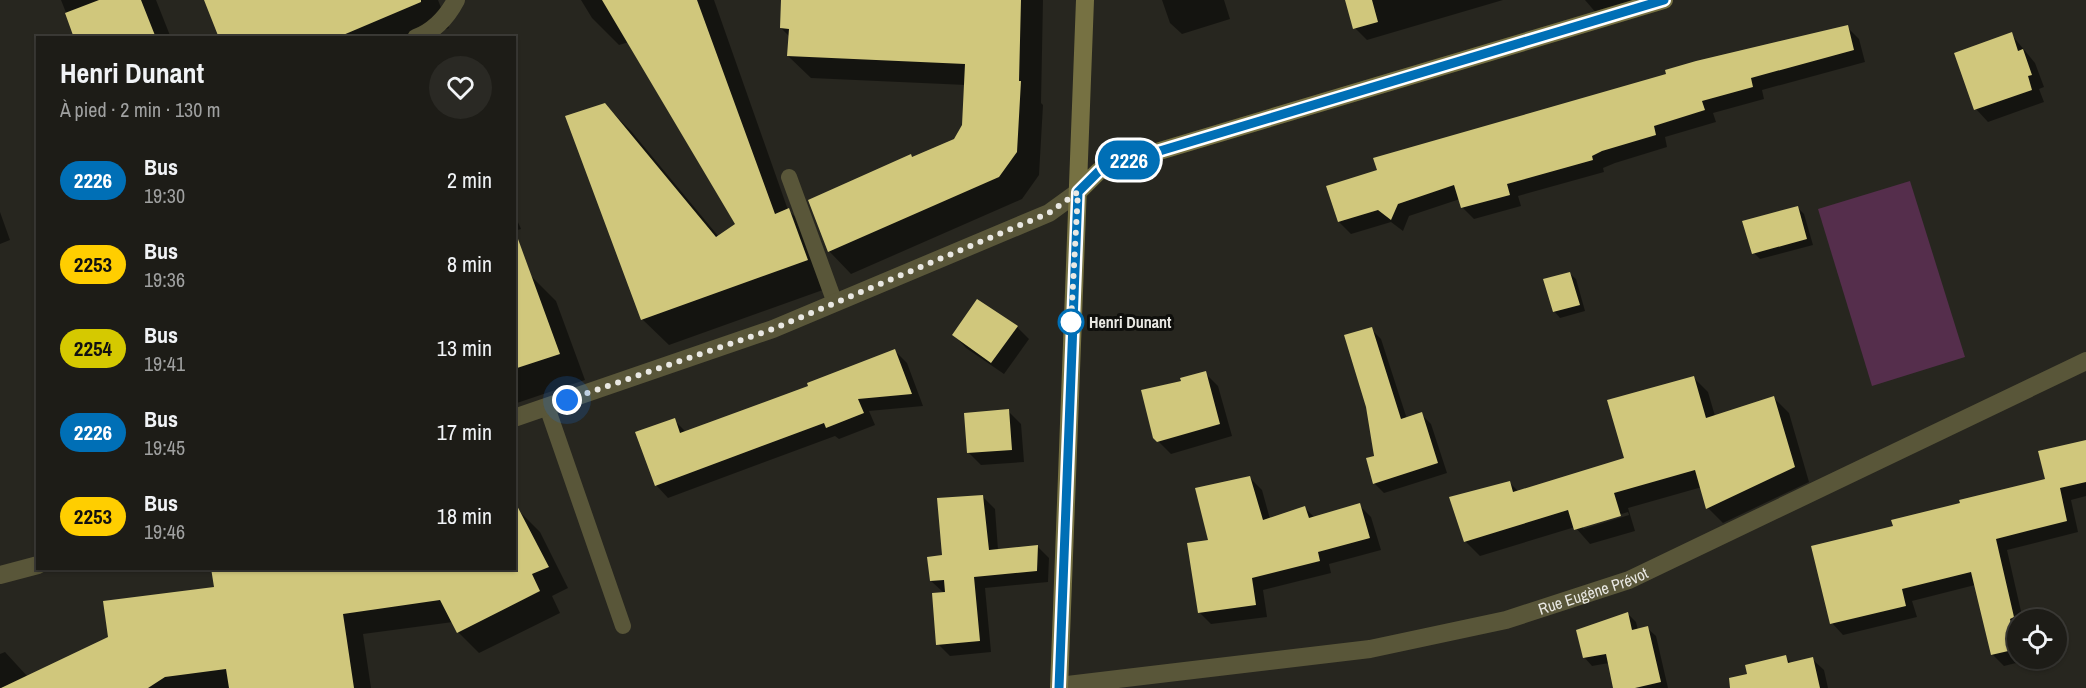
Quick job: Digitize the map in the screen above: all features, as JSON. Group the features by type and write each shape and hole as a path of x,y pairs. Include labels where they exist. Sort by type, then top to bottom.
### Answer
{"street":[{"path":"420,36 448,15 456,0"},
{"path":"1059,687 1085,0"},
{"path":"516,417 773,329 1049,213 1078,192 1099,171 1664,0"},
{"name":"Rue Eugène Prévot","path":"1059,687 1370,649 1506,620 1629,580 2086,360"},
{"path":"0,575 36,566"}],"lane":[{"path":"789,177 835,303"},
{"path":"548,407 623,627"}],"shaded area":[{"path":"1910,181 1965,357 1872,386 1818,209"}],"building":[{"path":"99,0 141,0 155,36 73,36 65,13"},
{"path":"204,0 421,0 421,2 341,36 218,36"},
{"path":"602,0 697,0 775,214 789,208 808,260 641,320 565,116 605,103 716,237 735,224"},
{"path":"781,0 1021,0 1019,81 1021,81 1017,152 999,177 828,252 808,200 911,154 912,157 954,139 962,125 965,64 787,56 789,29 780,28"},
{"path":"1345,0 1372,0 1378,22 1353,29"},
{"path":"1848,25 1854,50 1751,78 1753,87 1702,101 1705,110 1654,126 1656,135 1602,151 1592,156 1593,160 1507,184 1510,195 1461,208 1454,185 1398,204 1391,220 1378,210 1338,222 1326,186 1377,170 1373,158 1666,74 1665,70 1696,61"},
{"path":"2012,32 2018,51 2023,49 2032,75 2028,76 2032,90 1974,110 1954,53"},
{"path":"1798,206 1807,239 1752,254 1742,221"},
{"path":"516,239 518,239 560,354 516,368"},
{"path":"1570,272 1580,305 1553,312 1543,279"},
{"path":"977,299 1018,326 991,363 952,335"},
{"path":"1372,327 1401,419 1422,412 1438,463 1373,484 1366,458 1374,456 1366,407 1344,335"},
{"path":"895,349 912,394 858,399 864,413 826,428 824,423 655,486 635,432 675,418 680,433 808,386 807,383"},
{"path":"1206,371 1220,424 1157,442 1153,438 1141,390 1181,381 1180,378"},
{"path":"1694,376 1706,418 1774,396 1795,467 1706,509 1695,470 1614,493 1621,516 1574,530 1568,510 1464,542 1449,497 1510,481 1513,492 1624,458 1607,400"},
{"path":"1009,409 1012,450 967,453 964,413"},
{"path":"2086,440 2086,482 2060,488 2067,521 1996,539 2012,609 2007,609 2007,651 1991,655 1971,572 1902,589 1906,606 1830,624 1811,546 1893,526 1891,520 1960,503 1959,500 2045,479 2038,451"},
{"path":"1250,476 1263,520 1305,506 1309,518 1360,503 1370,538 1318,552 1320,561 1252,578 1256,605 1198,613 1187,543 1208,540 1195,488"},
{"path":"983,495 989,550 1038,545 1037,571 974,577 980,641 936,645 932,593 945,592 944,580 930,581 927,557 942,555 937,498"},
{"path":"516,504 549,567 532,574 540,591 457,633 440,600 343,614 354,688 229,688 226,669 165,677 148,688 1,688 108,637 103,601 214,587 211,570 516,570"},
{"path":"1628,612 1632,630 1648,626 1661,682 1635,688 1613,688 1606,654 1583,658 1576,630"},
{"path":"1786,655 1788,663 1813,657 1820,688 1730,688 1729,678 1747,674 1745,665"}],"bus line":[{"name":"2226","path":"1059,688 1078,192 1099,171 1143,156 1664,0"}],"place":[{"name":"Henri Dunant","path":"1071,322"}],"route":[{"path":"567,400 773,329 1049,213 1078,192 1071,322"}]}
